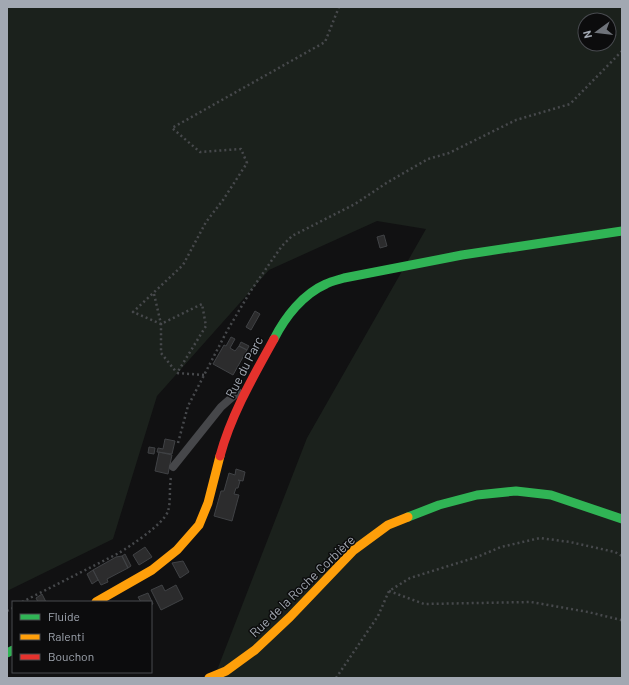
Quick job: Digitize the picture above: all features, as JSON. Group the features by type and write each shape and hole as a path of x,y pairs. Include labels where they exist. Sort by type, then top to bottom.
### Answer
{"main road":[{"name":"Rue du Parc","path":"98,601 152,570 177,550 199,525 208,503 226,436 251,382 280,326 309,294 326,284 351,277 462,255 622,231"},
{"name":"Rue de la Roche Corbière","path":"209,678 226,671 255,650 290,617 354,550 388,525 440,505 477,495 516,491 552,494 622,519"}],"lane":[{"path":"173,467 221,407 251,382"}],"path":[{"path":"177,373 206,326 202,304 161,324 134,312 183,265 206,222 223,200 247,163 241,149 200,152 172,128 326,42 339,7"},
{"path":"154,293 161,324 162,353 177,373 204,375"},
{"path":"336,678 378,616 389,591 410,578 477,557 501,547 540,538 570,542 615,552 622,556"},
{"path":"389,591 424,604 530,602 588,612 621,620 622,622"}],"shaded area":[{"path":"7,7 622,7 622,678 214,678 307,438 426,229 377,221 269,270 157,396 113,539 7,591"}],"building":[{"path":"384,235 387,246 380,248 377,237"},
{"path":"255,311 260,314 251,330 246,327"},
{"path":"231,337 235,339 230,348 235,351 239,346 247,350 233,375 213,364 224,345 226,346"},
{"path":"241,342 249,346 247,350 239,346"},
{"path":"165,439 175,441 172,454 157,452 158,448 163,449"},
{"path":"149,447 155,448 154,454 148,453"},
{"path":"159,452 172,455 168,474 155,471"},
{"path":"236,469 245,472 243,481 238,480 240,481 238,488 236,488 234,494 239,495 232,521 214,516 221,491 224,491 229,473 235,475"},
{"path":"145,547 152,557 139,565 133,555"},
{"path":"125,554 131,566 128,568 122,556"},
{"path":"122,556 128,568 107,579 108,582 101,585 93,570 116,557"},
{"path":"183,561 189,572 180,578 172,563"},
{"path":"93,570 98,580 92,584 87,574"},
{"path":"162,585 165,591 176,585 183,599 161,610 151,590"},
{"path":"148,593 152,601 140,601 138,597"},
{"path":"42,594 46,601 38,601 36,598"}],"traffic: fast":[{"path":"274,339 289,315 302,300 318,288 333,281 462,255 622,231"},
{"path":"408,517 439,505 477,495 516,491 551,495 622,519"},
{"path":"7,653 12,650"}],"traffic: slow":[{"path":"98,601 152,570 177,550 199,525 208,503 220,456"},
{"path":"209,678 226,671 255,650 290,617 354,550 388,525 408,517"}],"traffic: jam":[{"path":"220,456 236,411 274,339"}]}
